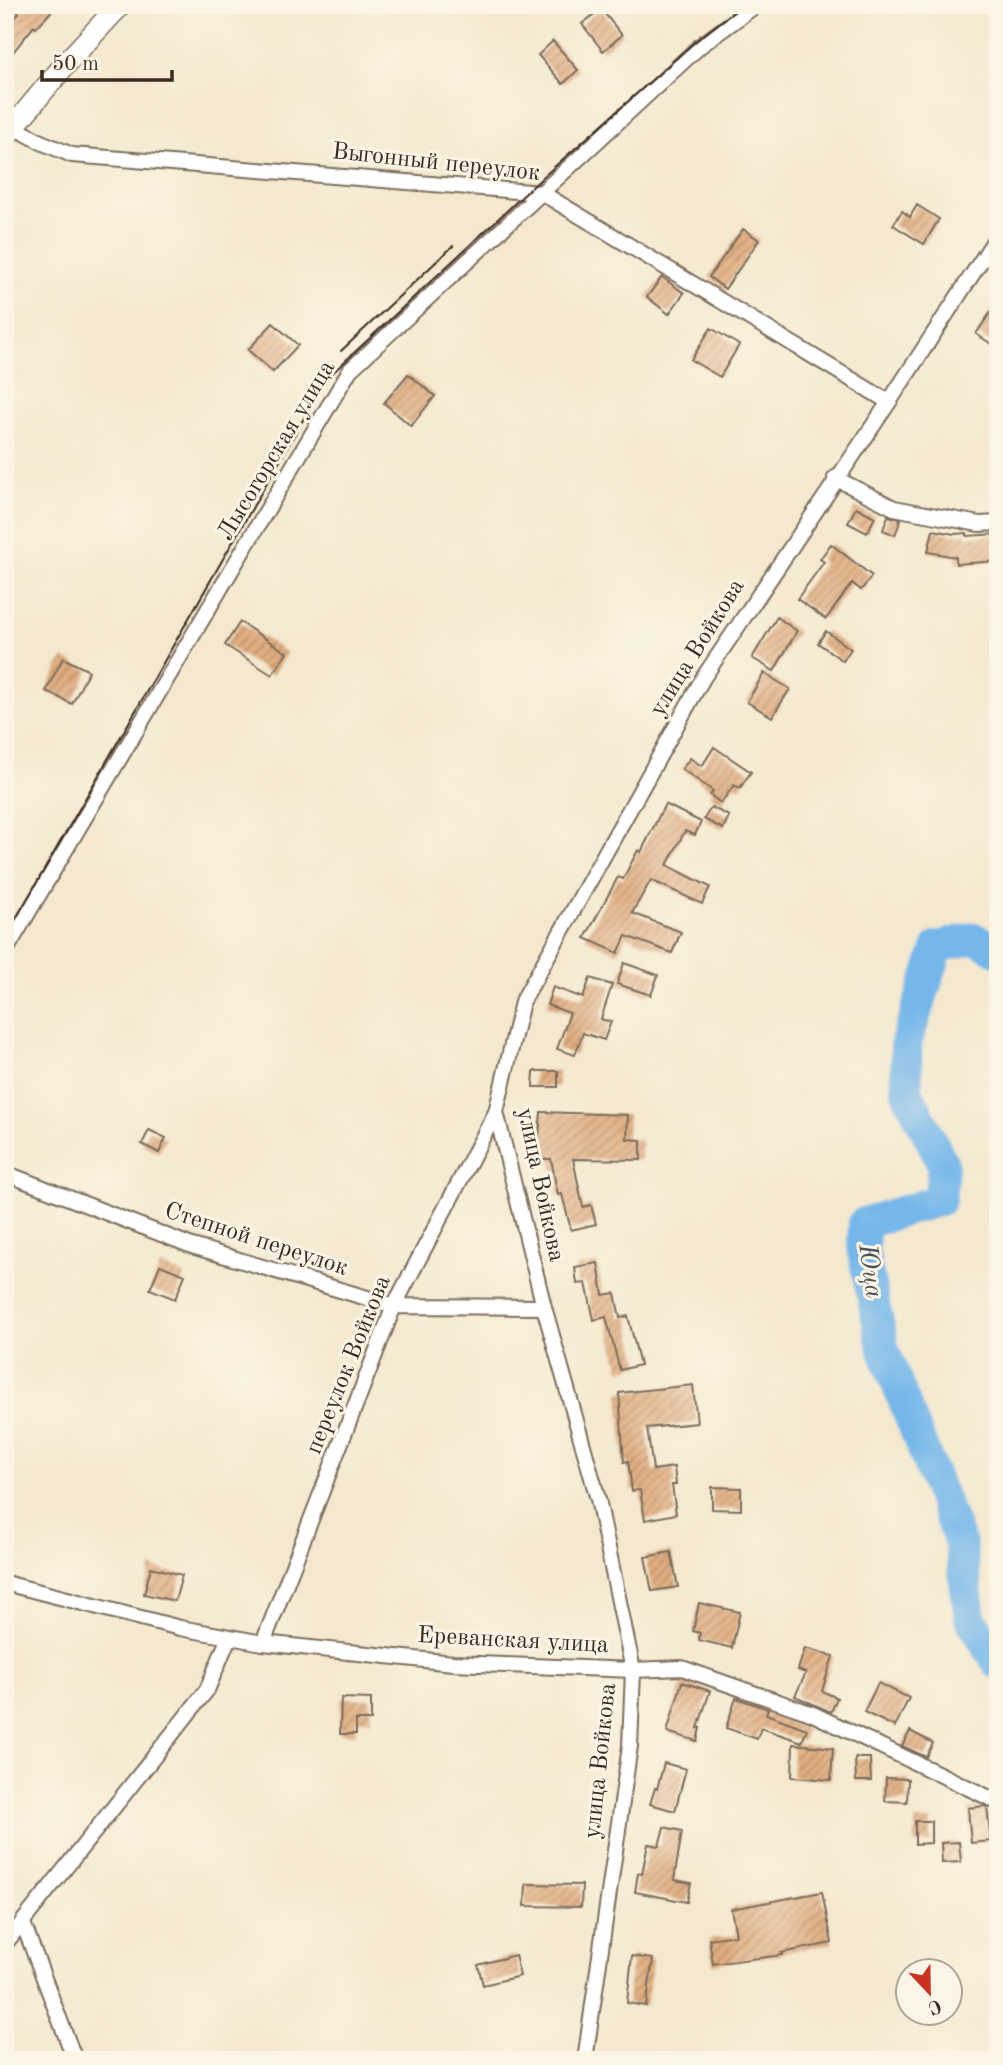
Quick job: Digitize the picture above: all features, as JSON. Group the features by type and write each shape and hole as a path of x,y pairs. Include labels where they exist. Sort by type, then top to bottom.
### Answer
{"main road":[{"path":"10,132 68,61 120,5"}],"street":[{"name":"Лысогорская улица","path":"5,952 350,370 700,47 756,5"},
{"name":"Выгонный переулок","path":"10,132 72,155 542,193 889,402"},
{"name":"улица Войкова","path":"585,2060 630,1746 633,1670 598,1499 544,1307 496,1112 522,1002 703,678 998,235"},
{"path":"835,478 894,508 979,524 998,523"},
{"name":"переулок Войкова","path":"263,1643 394,1306 496,1112"},
{"name":"Степной переулок","path":"5,1173 192,1247 394,1306 544,1307"},
{"name":"Ереванская улица","path":"5,1583 180,1628 263,1643 453,1663 633,1670 682,1668 813,1714 998,1802"},
{"path":"5,1944 207,1690 229,1637"},
{"path":"23,1923 75,2060"}],"building":[{"path":"11,5 57,5 36,28 34,26 5,62 5,30 19,13"},
{"path":"601,9 622,35 603,51 582,24"},
{"path":"553,41 578,70 563,84 538,55"},
{"path":"917,205 939,219 924,244 893,225 902,211 910,217"},
{"path":"743,229 759,240 725,289 709,277"},
{"path":"662,277 684,293 669,314 647,297"},
{"path":"998,301 998,348 976,334"},
{"path":"273,323 298,345 273,372 248,350"},
{"path":"711,328 739,345 720,377 691,360"},
{"path":"408,374 435,396 411,426 384,403"},
{"path":"856,507 875,517 867,533 848,523"},
{"path":"888,516 901,519 895,535 883,530"},
{"path":"933,530 954,534 967,533 967,536 998,534 998,561 956,564 956,557 928,552"},
{"path":"831,544 872,576 861,590 852,583 826,619 797,599 824,562 820,559"},
{"path":"777,617 797,631 774,671 752,658"},
{"path":"240,622 287,653 272,675 225,645"},
{"path":"826,631 851,649 843,661 818,643"},
{"path":"63,658 89,671 72,704 46,691"},
{"path":"764,673 790,689 772,717 747,702"},
{"path":"714,747 751,772 740,788 734,785 721,803 710,795 713,791 682,769 690,758 702,766"},
{"path":"665,804 701,822 695,835 685,831 667,865 710,887 702,904 651,880 632,913 681,932 672,953 626,936 618,953 585,938 618,877 623,879 638,850 641,852"},
{"path":"711,807 729,816 723,829 704,819"},
{"path":"624,963 658,975 651,995 617,984"},
{"path":"590,978 612,985 601,1019 611,1022 604,1040 583,1033 575,1055 557,1049 570,1013 547,1005 553,987 583,998"},
{"path":"534,1071 558,1071 558,1087 533,1087"},
{"path":"541,1112 628,1115 627,1139 641,1140 641,1160 573,1159 583,1207 591,1205 596,1224 571,1230 562,1194 558,1195 551,1159 537,1159"},
{"path":"149,1130 166,1138 159,1153 142,1144"},
{"path":"598,1263 603,1295 615,1293 620,1318 628,1316 640,1365 620,1370 606,1317 594,1320 586,1283 577,1284 575,1267"},
{"path":"160,1265 185,1275 175,1299 150,1289"},
{"path":"693,1385 697,1423 647,1428 653,1470 674,1467 676,1485 672,1485 676,1514 645,1520 640,1490 632,1491 628,1461 624,1462 619,1393"},
{"path":"712,1487 741,1488 741,1510 712,1509"},
{"path":"671,1552 678,1587 652,1591 645,1557"},
{"path":"151,1567 182,1575 175,1601 144,1594"},
{"path":"699,1603 740,1612 732,1648 699,1640 700,1633 693,1631"},
{"path":"805,1648 833,1656 822,1691 837,1698 831,1712 795,1696 806,1673 798,1670"},
{"path":"682,1682 710,1691 698,1728 697,1741 667,1732"},
{"path":"878,1683 909,1698 895,1727 864,1712"},
{"path":"341,1698 371,1699 371,1720 356,1720 356,1734 340,1734"},
{"path":"736,1698 768,1709 766,1714 807,1729 802,1742 761,1728 757,1739 726,1728"},
{"path":"910,1731 933,1743 926,1757 902,1746"},
{"path":"793,1744 833,1748 831,1780 792,1777"},
{"path":"855,1758 870,1758 871,1781 856,1781"},
{"path":"664,1763 686,1769 675,1811 650,1804"},
{"path":"886,1778 908,1779 907,1802 885,1801"},
{"path":"985,1806 991,1841 971,1843 968,1808"},
{"path":"915,1821 931,1821 931,1843 915,1844"},
{"path":"664,1827 682,1831 674,1880 691,1883 687,1902 635,1892 648,1844 659,1846"},
{"path":"959,1842 961,1862 942,1863 941,1843"},
{"path":"526,1884 582,1885 581,1907 525,1906"},
{"path":"822,1892 832,1943 781,1953 782,1955 713,1964 709,1939 736,1935 731,1909"},
{"path":"515,1955 520,1976 483,1985 478,1965"},
{"path":"632,1956 653,1959 646,2006 627,2003"}],"waterway":[{"name":"Юца","path":"998,951 974,938 938,947 906,1043 907,1092 943,1164 940,1200 864,1223 863,1251 884,1351 960,1543 970,1618 998,1663"}],"tram line":[{"path":"5,938 327,378 543,177 696,41 743,5"},
{"path":"341,351 453,246"}]}
